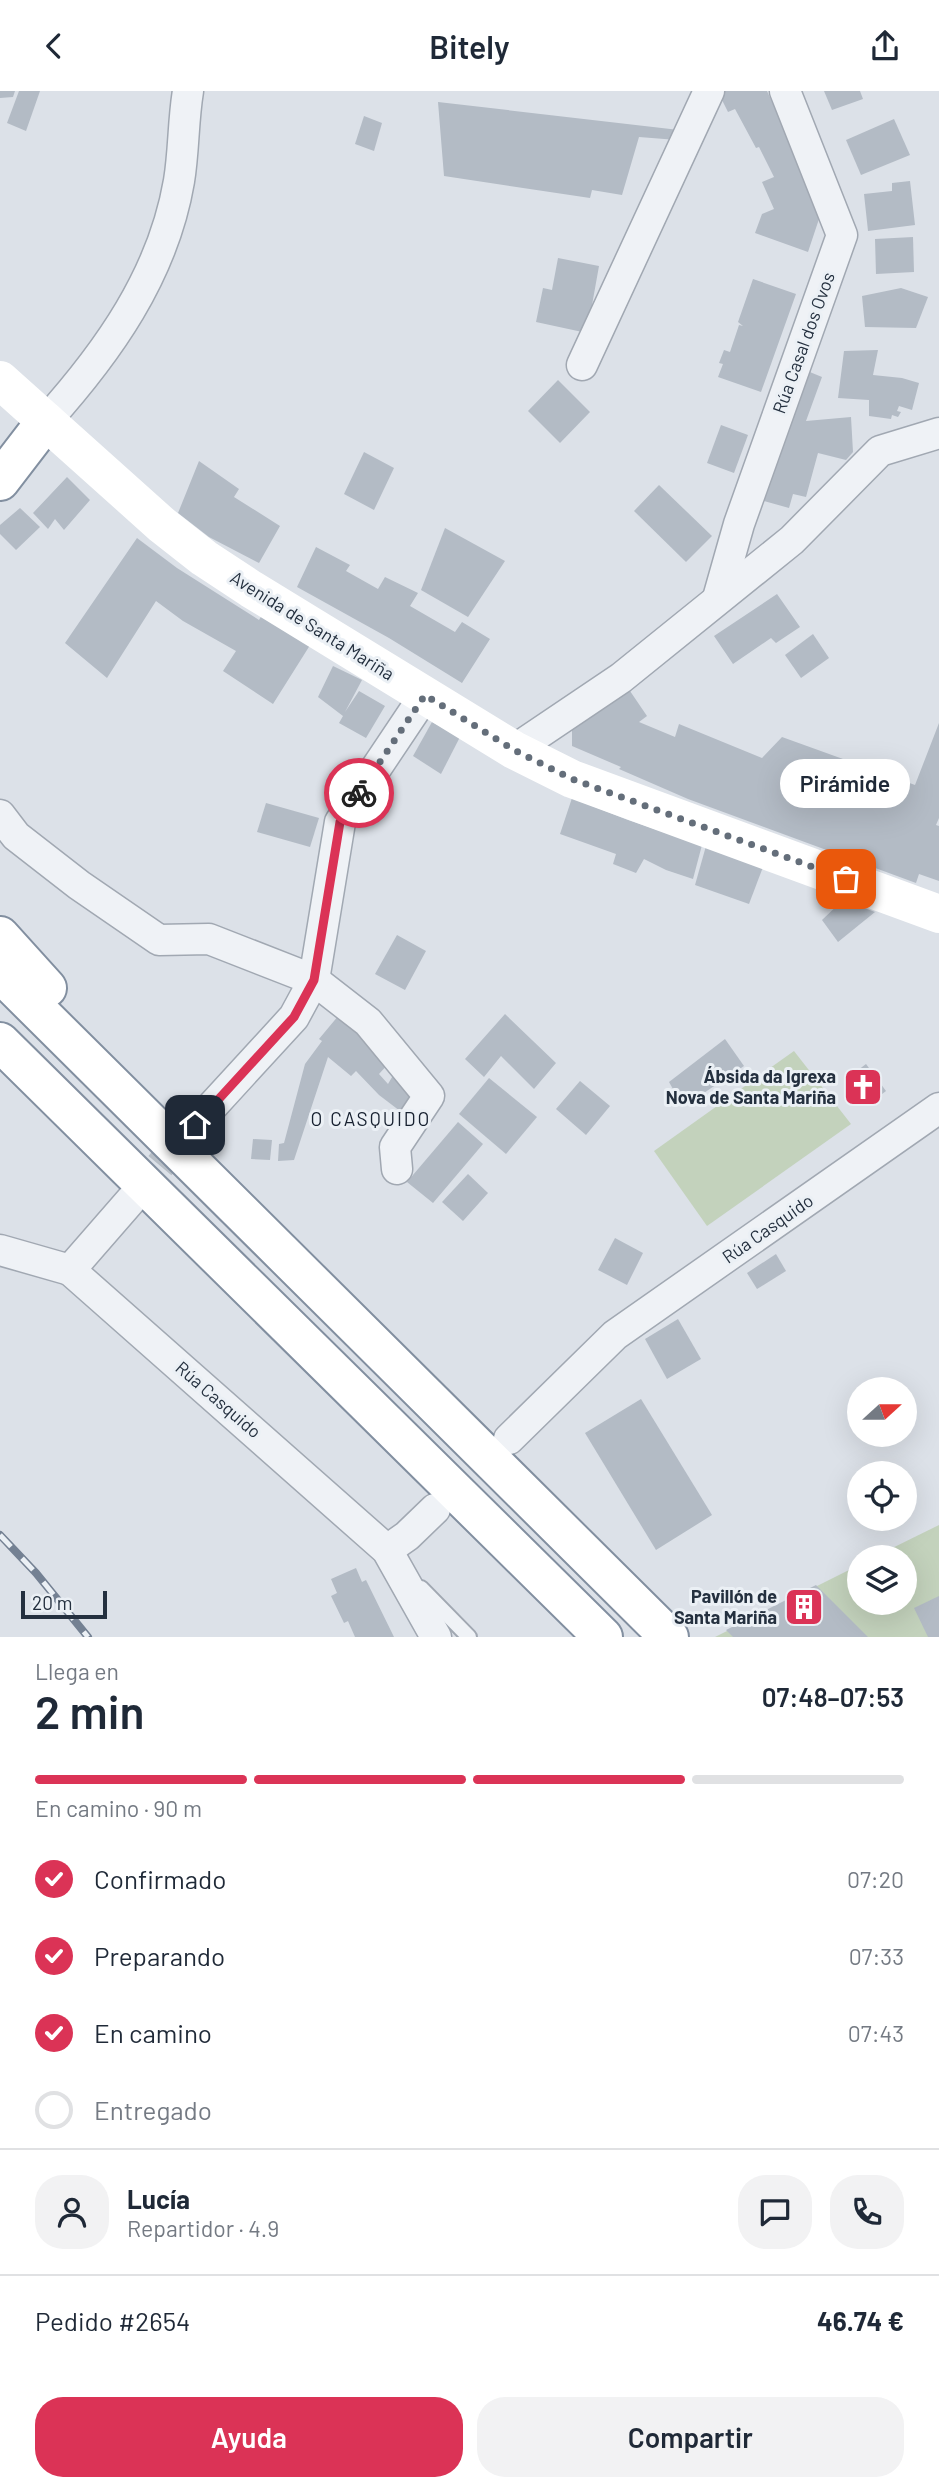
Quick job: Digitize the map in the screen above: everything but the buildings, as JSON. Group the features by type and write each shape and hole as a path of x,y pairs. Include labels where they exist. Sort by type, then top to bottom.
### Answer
{"main road":[{"name":"Avenida de Santa Mariña","path":"0,380 152,517 204,558 514,750 572,779 939,914"},
{"path":"0,481 46,421"},
{"path":"0,936 154,1107 231,1201"},
{"path":"0,973 669,1637"},
{"path":"0,1042 603,1637"}],"street":[{"path":"582,365 709,91"},
{"name":"Rúa Casal dos Ovos","path":"718,598 739,524 842,235 785,91"},
{"path":"46,421 86,377 109,345 134,306 158,257 179,182 183,100"},
{"path":"514,750 621,678 792,540 880,451 939,433"},
{"path":"195,1125 294,1017 314,980 340,822 425,695"},
{"path":"0,814 16,836 79,885 159,940 209,939 314,980 368,1022 429,1096 395,1147 397,1169"},
{"name":"Rúa Casquido","path":"509,1439 615,1335 939,1108"},
{"path":"0,1250 70,1270 131,1200"},
{"name":"Rúa Casquido","path":"70,1270 387,1550 436,1637"},
{"path":"387,1550 407,1536 435,1509"}],"lane":[{"path":"387,1550 469,1637"}],"green space":[{"path":"794,1051 851,1124 707,1226 654,1151"},
{"path":"939,1525 939,1637 715,1637 847,1571 847,1615 917,1615 917,1545 898,1545"}],"tunnel":[{"path":"131,1200 189,1131"}],"railway":[{"path":"0,1535 36,1573 88,1637"}],"way so far":[{"path":"359,793 425,695 514,750 572,779 846,879"}],"place":[{"name":"Pirámide","path":"846,879"},
{"name":"Ábsida da Igrexa Nova de Santa Mariña","path":"863,1087"},
{"name":"Pavillón de Santa Mariña","path":"804,1607"}],"district":[{"name":"O CASQUIDO","path":"371,1119"}],"route":[{"path":"195,1125 294,1017 314,980 340,822 359,793"}]}
